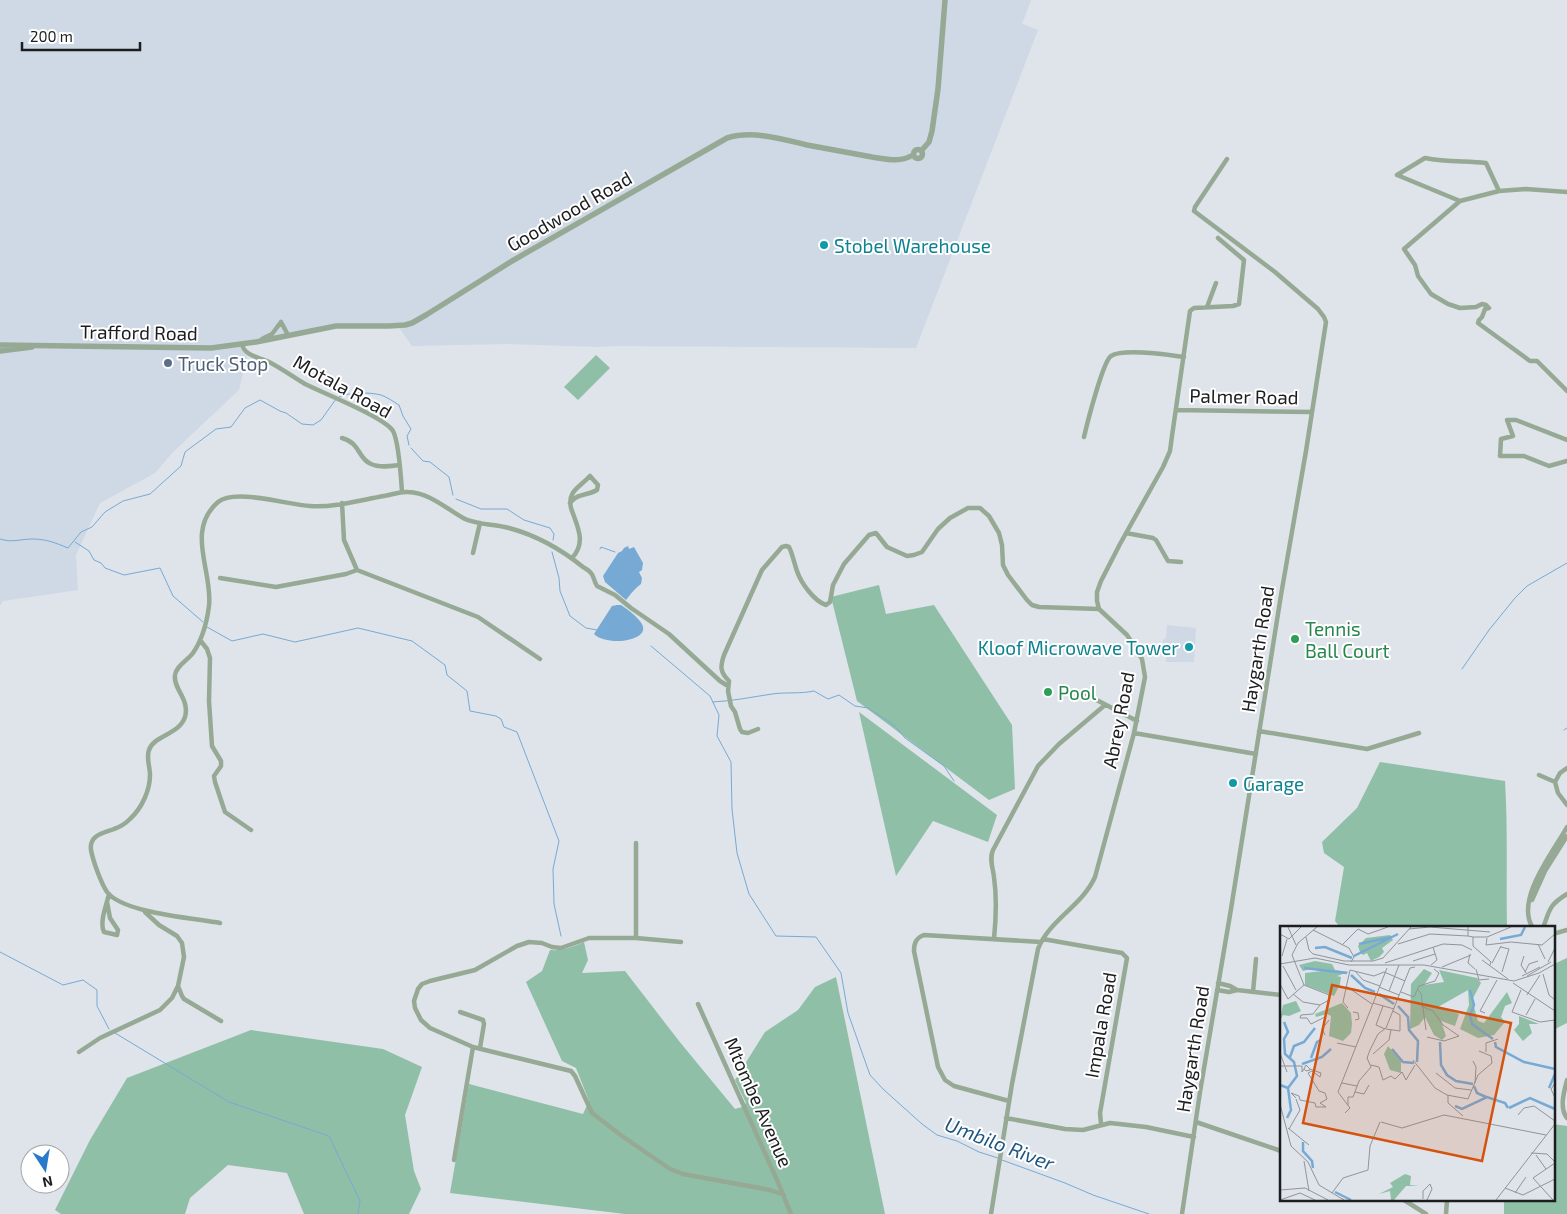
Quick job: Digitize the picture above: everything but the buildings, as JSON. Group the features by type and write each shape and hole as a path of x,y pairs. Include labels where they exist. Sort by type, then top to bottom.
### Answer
{"street":[{"name":"Goodwood Road","path":"242,344 336,326 389,326 412,323 512,261 721,140 735,135 772,137 850,153 902,160 913,155 915,150 921,152 929,142 932,131 938,88 945,0"},
{"path":"1460,201 1397,175 1425,158 1443,162 1486,163 1499,192"},
{"name":"Haygarth Road","path":"1182,1213 1326,324 1324,316 1318,309 1275,272 1194,211 1194,207 1227,159"},
{"path":"1567,192 1526,189 1499,192 1460,201 1404,250 1415,265 1418,276 1432,294 1448,304 1460,308 1476,308 1482,304 1486,305 1489,308 1486,309 1478,320 1478,324 1530,361 1537,361 1567,391"},
{"path":"758,729 748,733 742,732 740,729 735,712 731,706 729,681 720,668 762,570 782,547 789,547 799,576 813,596 825,605 830,602 833,585 844,564 872,533 878,534 887,547 907,556 914,555 922,552 938,529 950,518 968,508 980,508 989,516 999,533 1005,570 1032,605 1039,607 1099,609 1097,599 1099,585 1166,460 1172,436 1190,311 1194,308 1239,304 1244,260 1242,256 1218,238"},
{"path":"1207,307 1216,283"},
{"path":"256,342 272,334 281,322 288,335"},
{"name":"Trafford Road","path":"0,345 211,348 242,344"},
{"name":"Motala Road","path":"242,344 248,354 270,363 389,427 395,437 402,492"},
{"name":"Trafford Road","path":"0,351 36,346"},
{"path":"1084,437 1104,369 1110,357 1117,354 1154,353 1184,357"},
{"name":"Palmer Road","path":"1176,410 1312,412"},
{"path":"1567,440 1516,420 1507,420 1513,436 1501,439 1500,456 1524,456 1549,466 1567,461"},
{"path":"342,438 353,443 363,459 369,463 381,466 399,465"},
{"path":"570,503 577,496 597,489 598,485 590,476 570,496 570,503 580,535 580,546 572,558"},
{"path":"108,902 103,930 106,933 116,935 118,930 108,913 108,902 108,893 93,855 91,843 99,834 127,822 139,809 150,781 149,749 154,743 176,729 185,716 186,708 176,682 176,671 192,654 200,640 207,617 210,598 202,548 202,536 208,516 217,503 225,498 237,496 318,506 402,492 429,496 462,517 480,523 510,528 554,547 572,558 590,572 596,585 615,595 669,634 720,681 728,686"},
{"path":"342,503 345,543 357,570"},
{"path":"473,554 480,523"},
{"path":"1126,532 1153,538 1168,560 1181,562"},
{"path":"220,578 276,587 346,574 357,570 478,617 540,659"},
{"name":"Abrey Road","path":"991,1214 1006,1118 1038,949 1042,940 1087,890 1093,880 1134,733 1145,685 1145,668 1142,659 1127,635 1099,609"},
{"path":"200,640 207,649 210,658 209,701 212,746 221,761 221,766 214,776 215,782 225,812 251,830"},
{"path":"1087,695 1137,721"},
{"path":"994,939 996,912 991,858 993,850 1039,764 1059,744 1105,706"},
{"path":"1259,731 1371,749 1419,732"},
{"path":"1134,733 1256,754"},
{"path":"1567,768 1560,773 1555,782 1558,793 1567,805"},
{"path":"1539,776 1555,782"},
{"path":"1532,926 1528,907 1532,891 1540,870 1567,827"},
{"path":"1529,911 1545,871 1567,836"},
{"path":"636,843 636,938"},
{"path":"108,893 120,901 144,911 220,923"},
{"path":"1544,926 1550,908 1557,900 1567,894"},
{"path":"79,1052 100,1038 160,1010 172,998 178,986 184,957 182,943 177,936 159,925 144,911"},
{"path":"1554,934 1567,930"},
{"name":"Impala Road","path":"1009,1102 954,1086 943,1077 938,1067 914,947 916,940 924,935 1042,940 1122,953 1126,958 1100,1113 1102,1124"},
{"path":"681,942 636,938 586,938 561,948 552,947 542,942 530,942 519,945 470,971 430,980 422,984 414,1001 416,1011 421,1020 430,1028 473,1047 570,1071 575,1076 592,1114 674,1171 770,1190 784,1195"},
{"path":"1253,992 1256,959"},
{"path":"1218,983 1237,990"},
{"path":"178,986 182,998 221,1021"},
{"path":"1217,990 1229,992 1237,990 1280,995"},
{"name":"Mtombe Avenue","path":"698,1004 791,1214"},
{"path":"460,1012 483,1020 480,1048"},
{"path":"454,1160 473,1047"},
{"path":"1567,1080 1563,1107 1567,1118"},
{"path":"1006,1118 1071,1130 1094,1128 1110,1123 1194,1137"},
{"path":"1196,1122 1280,1151"},
{"path":"1407,1202 1426,1214"}],"shaded area":[{"path":"0,0 1031,0 1022,24 1038,30 916,348 600,347 508,344 412,346 398,326 336,327 242,344 242,350 247,357 239,390 173,452 155,473 100,503 76,555 78,590 3,601 0,606"},
{"path":"1167,625 1196,628 1194,662 1166,662 1166,650 1163,647 1163,640 1166,638"}],"green space":[{"path":"596,355 610,368 578,400 564,387"},
{"path":"879,585 886,614 934,605 1012,725 1015,789 989,800 857,701 831,597"},
{"path":"859,712 997,815 988,842 933,821 896,876"},
{"path":"1380,762 1505,781 1507,926 1339,926 1335,921 1344,867 1324,853 1322,842 1357,808"},
{"path":"584,942 588,960 582,973 625,971 735,1109 742,1107 746,1103 735,1080 765,1032 798,1010 815,987 836,977 885,1214 625,1214 450,1193 469,1084 583,1114 589,1101 576,1068 562,1061 526,982 542,971 550,950 563,949"},
{"path":"1567,958 1567,1023 1554,1030 1554,962"},
{"path":"251,1030 383,1049 422,1067 405,1115 414,1171 421,1189 409,1214 304,1214 287,1173 228,1165 190,1198 185,1214 61,1214 55,1210 63,1194 70,1194 70,1180 90,1140 127,1078"},
{"path":"1554,1124 1567,1126 1567,1214 1504,1214 1504,1202 1554,1202"}],"water":[{"path":"628,546 629,549 634,547 643,563 642,570 639,572 642,578 641,584 626,600 605,582 603,576 618,553"},
{"path":"621,605 639,620 643,627 642,633 637,637 629,640 610,641 594,634 612,606"}],"waterway":[{"name":"Umbilo River","path":"339,397 354,393 376,394 386,397 399,405 411,429 407,436 409,445"},
{"name":"Umbilo River","path":"0,539 12,541 42,540 68,548 81,532 92,527 105,512 123,501 150,494 181,466 185,452 216,429 231,427 245,408 260,400 286,413 302,424 313,425 321,420 336,399"},
{"name":"Umbilo River","path":"411,448 423,461 430,462 449,477 453,495"},
{"name":"Umbilo River","path":"456,499 481,509 507,509 524,520 550,528 554,534 553,540"},
{"path":"75,542 89,551 94,560 101,563 105,568 124,575 160,568 173,596 203,622"},
{"name":"Umbilo River","path":"600,549 601,547 615,552"},
{"name":"Umbilo River","path":"552,552 559,578 560,591 570,616 586,628 597,630"},
{"path":"1462,669 1489,630 1515,598 1527,586 1567,563"},
{"path":"207,627 232,641 263,634 295,642 358,628 412,641 445,665 447,675 467,691 470,711 496,716 501,719 504,727 517,732 559,841 553,869 554,904 561,936"},
{"name":"Umbilo River","path":"651,646 710,696 719,715 717,736 731,762 732,809 737,853 749,894 776,936 816,937 841,973 848,1013 870,1075 922,1124 937,1135 998,1158"},
{"path":"713,702 777,693 814,691 828,699 839,695 855,706 868,708 894,725 905,738 944,766 954,781"},
{"path":"0,952 63,985 83,980 97,990 97,1006 109,1029"},
{"path":"115,1033 229,1102 329,1136 360,1201 358,1214"},
{"name":"Umbilo River","path":"1002,1160 1149,1214"}],"place":[{"name":"Stobel Warehouse","path":"824,245"},
{"name":"Truck Stop","path":"168,363"},
{"name":"Tennis Ball Court","path":"1295,639"},
{"name":"Kloof Microwave Tower","path":"1189,647"},
{"name":"Pool","path":"1048,692"},
{"name":"Garage","path":"1233,783"}]}
